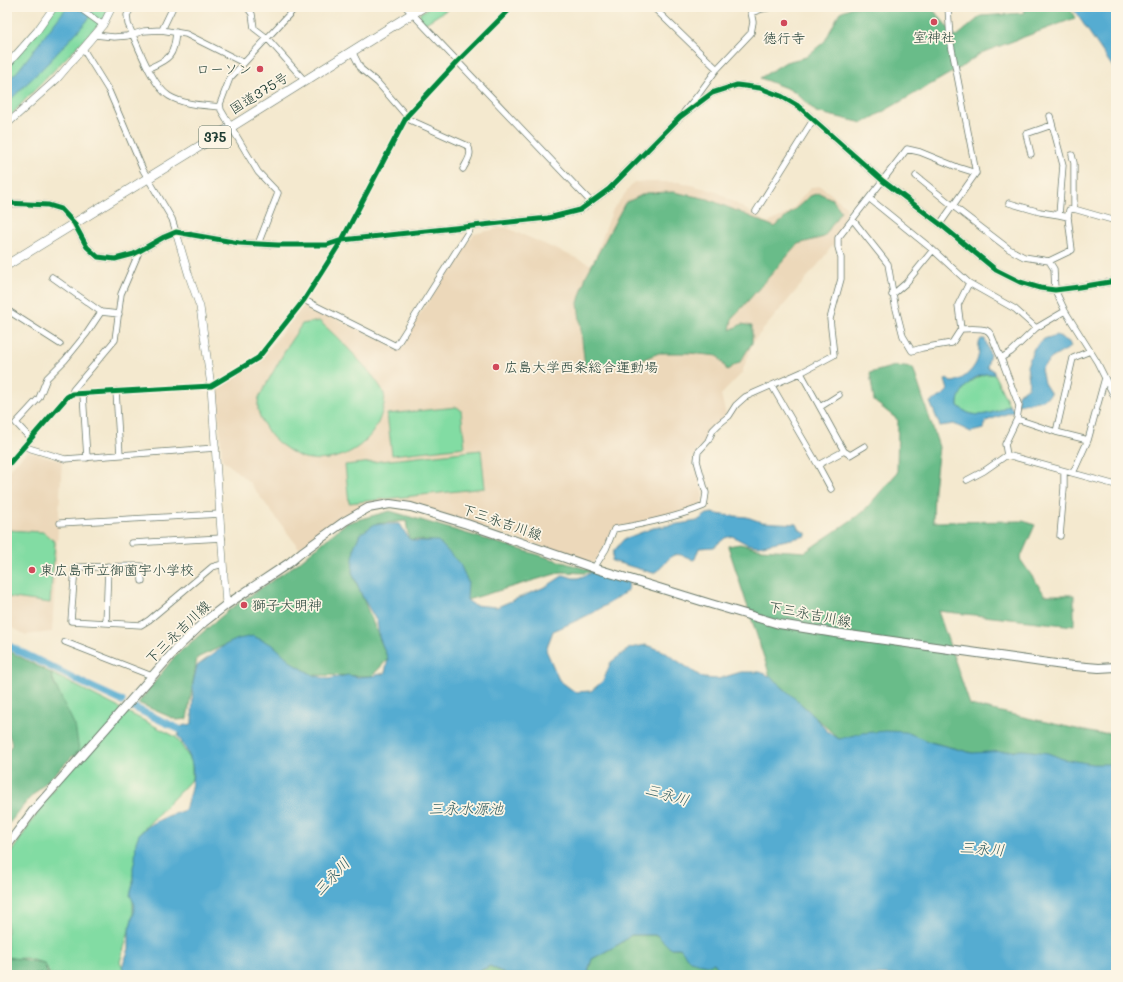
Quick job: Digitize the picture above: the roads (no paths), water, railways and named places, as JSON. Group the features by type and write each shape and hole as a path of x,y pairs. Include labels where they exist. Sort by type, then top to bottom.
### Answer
{"highway":[{"name":"国道375号","path":"7,265 352,52 409,10 423,7"}],"main road":[{"name":"下三永吉川線","path":"7,849 9,843 33,811 178,647 204,622 226,605 289,563 345,521 368,508 390,504 411,507 468,524 594,568 779,624 888,641 1063,665 1099,668 1116,667"}],"street":[{"path":"7,65 37,31 54,7"},
{"path":"78,7 101,24"},
{"path":"7,124 57,79 95,35 112,7"},
{"path":"132,7 127,15 128,24 157,84 169,96 188,104 220,107"},
{"path":"162,30 173,7"},
{"path":"247,7 252,14 254,28 267,38 305,81"},
{"path":"258,244 278,193 258,172 220,107 230,78 296,7"},
{"path":"7,466 67,397 72,394 211,386 258,358 304,300 342,240 407,116 457,62 512,7"},
{"path":"653,7 716,69"},
{"path":"7,203 48,205 61,209 74,223 87,247 98,257 115,259 139,252 164,237 176,232 239,243 327,245 342,240 548,218 580,210 609,189 680,117 716,69 751,33 753,22 751,10 772,7"},
{"path":"940,224 976,173 950,39 948,7"},
{"path":"409,10 591,202"},
{"path":"95,35 114,37 144,31 162,30 176,32 186,34 244,63"},
{"path":"149,68 163,62 171,54 175,44 176,32"},
{"path":"83,49 109,91 147,178 172,219 200,307 211,386 226,605"},
{"path":"352,52 361,68 378,83 410,120 468,146 471,150 470,155 463,169"},
{"path":"680,117 712,93 737,85 760,88 781,96 798,106 883,181 940,224 996,270 1020,282 1040,288 1055,290 1116,281"},
{"path":"1050,116 1063,165 1059,215"},
{"path":"756,211 814,120"},
{"path":"1031,154 1026,134 1052,125"},
{"path":"594,568 606,549 614,529 644,524 690,512 704,506 706,493 697,461 698,452 708,441 713,430 729,416 736,405 745,397 800,373 834,355 830,319 841,279 841,258 838,247 838,238 870,199 907,149 920,152 976,173"},
{"path":"1072,155 1074,163 1074,208"},
{"path":"916,176 952,206 1009,249 1024,257 1049,261 1072,250 1068,217 1069,210 1074,208 1116,221"},
{"path":"870,199 933,250 969,283 1015,309 1036,328"},
{"path":"1009,203 1040,212 1068,217"},
{"path":"853,220 888,264 892,295 903,336 912,350 952,344 961,329 958,305 969,283"},
{"path":"304,300 396,346 472,226"},
{"path":"892,295 906,283 933,250"},
{"path":"72,394 73,390 116,340 121,294 139,252"},
{"path":"1049,261 1054,269 1055,290 1065,311 1097,362 1116,400"},
{"path":"52,277 101,312 119,314"},
{"path":"7,310 60,344"},
{"path":"1002,358 1036,328 1065,311"},
{"path":"31,439 16,423 39,398 47,378 65,360 87,333 101,312"},
{"path":"961,329 978,328 986,330 992,335 1002,358 1018,406 1017,419 1005,444 1007,455"},
{"path":"1056,432 1073,358 1090,351"},
{"path":"800,373 844,451 850,455 865,446"},
{"path":"1073,473 1088,440 1105,378"},
{"path":"772,386 831,489"},
{"path":"116,391 120,455"},
{"path":"82,394 87,458"},
{"path":"820,408 839,395"},
{"path":"1017,419 1056,432 1088,440"},
{"path":"25,447 65,459 216,448"},
{"path":"818,465 844,451"},
{"path":"1007,455 1116,485"},
{"path":"967,480 984,471 1007,455"},
{"path":"1060,536 1064,471"},
{"path":"60,523 220,514"},
{"path":"132,543 222,538"},
{"path":"142,581 140,566 75,567 71,621 141,625 212,567 223,564"},
{"path":"106,623 108,566"},
{"path":"65,642 152,676"}],"water":[{"path":"67,7 95,7 87,21 48,63 7,103 7,81 17,72"},
{"path":"1072,7 1116,7 1116,72"},
{"path":"1057,335 1069,342 1071,347 1052,358 1041,369 1044,383 1051,394 1043,400 1018,405 1018,394 1028,388 1029,380 1027,366 1034,348 1044,339"},
{"path":"981,339 985,339 990,354 987,367 993,370 995,375 980,375 971,381 962,391 958,401 958,406 968,413 977,415 991,413 1009,405 1015,411 986,421 983,429 971,432 954,424 940,426 930,402 942,396 948,390 945,380 947,379 951,382 960,380 968,374 977,361 979,355 979,343"},
{"path":"712,513 747,517 761,522 797,524 800,530 806,533 806,536 758,546 747,544 732,536 725,538 714,547 699,548 695,559 693,560 684,556 673,555 659,570 653,573 612,561 613,552 624,539 653,528 697,521 707,514"},
{"name":"三永水源池","path":"375,524 400,524 409,539 416,541 438,541 460,564 468,582 467,600 474,605 497,607 547,586 564,575 578,578 596,571 629,581 628,590 601,608 553,631 546,650 559,680 575,692 591,691 603,681 611,662 630,648 646,645 663,651 703,678 718,679 741,672 760,672 770,676 810,712 827,731 839,739 862,733 886,731 906,732 930,742 972,753 1023,750 1048,753 1063,759 1093,764 1109,764 1116,768 1116,975 723,975 714,963 707,965 690,961 680,948 670,948 657,935 631,935 621,943 592,959 588,971 594,975 505,975 490,966 475,972 459,975 127,975 122,967 129,949 129,930 134,912 134,903 130,895 133,884 133,867 136,842 139,834 151,824 185,810 190,792 193,772 191,761 178,736 182,726 192,724 193,683 197,666 225,645 238,639 253,636 273,645 294,664 313,675 328,679 348,675 358,677 385,673 388,659 379,637 377,622 363,598 352,572 354,547 360,534"}],"waterway":[{"path":"7,645 122,701"},
{"path":"133,707 181,730"}],"place":[{"name":"室神社","path":"934,22"},
{"name":"徳行寺","path":"784,23"},
{"name":"ローソン","path":"260,69"},
{"name":"広島大学西条総合運動場","path":"496,367"},
{"name":"東広島市立御薗宇小学校","path":"32,570"},
{"name":"獅子大明神","path":"244,605"}],"water label":[{"name":"三永川","path":"667,795"},
{"name":"三永川","path":"982,849"},
{"name":"三永川","path":"332,877"}]}
